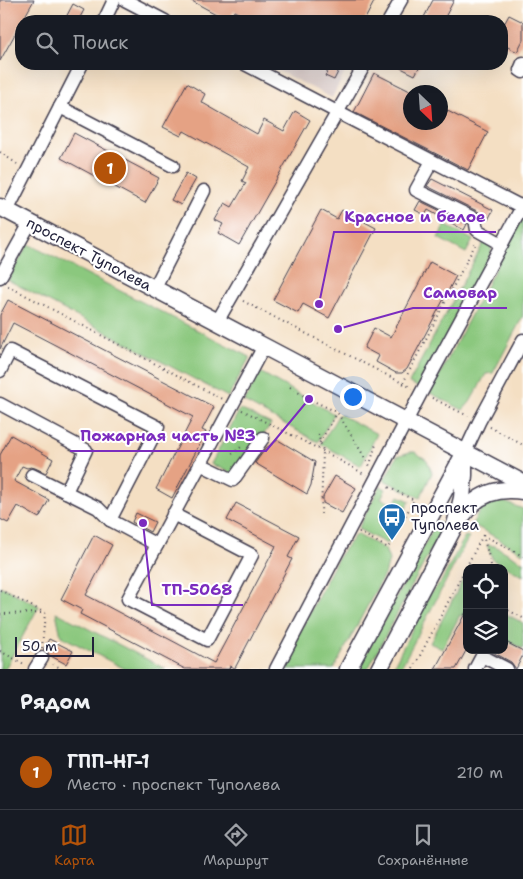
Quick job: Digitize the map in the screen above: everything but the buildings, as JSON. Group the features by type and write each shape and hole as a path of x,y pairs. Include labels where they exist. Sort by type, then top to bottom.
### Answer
{"main road":[{"name":"проспект Туполева","path":"4,209 523,483"},
{"path":"455,525 462,498 464,452"},
{"path":"348,669 464,452"},
{"path":"379,669 455,525 472,504 488,493 503,489 523,491"}],"street":[{"path":"107,15 114,0"},
{"path":"124,0 153,15"},
{"path":"392,15 401,0"},
{"path":"523,63 520,70 523,72"},
{"path":"4,209 27,172 79,70"},
{"path":"256,70 522,206 406,421 276,669"},
{"path":"217,322 362,70"},
{"path":"60,106 173,166"},
{"path":"432,161 416,190 475,219 477,230 502,244"},
{"path":"154,289 204,191"},
{"path":"1,280 30,223"},
{"path":"464,452 523,340"},
{"path":"173,514 252,555 207,640 128,599 173,514 264,346"},
{"path":"0,371 10,351 158,427 110,520"},
{"path":"0,404 86,450 66,492"},
{"path":"200,464 233,480 263,438"},
{"path":"32,475 98,508 110,520 157,545"},
{"path":"475,669 482,656 507,669"}],"path":[{"path":"0,152 27,172"},
{"path":"403,383 481,232"},
{"path":"1,280 366,475"},
{"path":"232,295 523,445"},
{"path":"290,386 337,412 370,466 376,444"},
{"path":"317,448 337,412"},
{"path":"318,434 324,451 322,514"},
{"path":"350,527 388,548 414,500 382,483"},
{"path":"483,535 523,556"},
{"path":"483,535 492,564"},
{"path":"412,669 483,535"},
{"path":"0,590 44,613"},
{"path":"506,609 523,618"},
{"path":"0,614 44,613"},
{"path":"0,651 34,664 44,613"}],"shaded area":[{"path":"277,70 346,70 332,98"}],"green space":[{"path":"523,216 523,316 493,373 486,374 470,402 463,410 430,393"},
{"path":"445,225 473,240 466,253 438,238"},
{"path":"485,240 492,243 491,253 420,388 409,383"},
{"path":"28,244 250,357 228,397 8,280"},
{"path":"260,372 334,414 318,442 244,402"},
{"path":"240,409 271,424 235,475 211,464"},
{"path":"339,414 377,434 361,466 321,444"},
{"path":"415,452 427,460 432,473 420,498 384,480 397,456"},
{"path":"380,486 386,489 381,498 394,505 399,496 410,501 387,544 358,529"},
{"path":"499,500 523,509 523,553 472,524 486,505"},
{"path":"439,522 443,524 442,529 368,669 358,669 435,525"},
{"path":"356,534 385,549 389,560 386,571 334,669 280,669 339,556"},
{"path":"465,536 469,537 400,669 392,669 430,594 441,582"},
{"path":"487,545 495,546 523,562 523,576 508,568 508,564 500,564 493,560"},
{"path":"463,580 463,616 460,615 442,649 430,643"},
{"path":"0,586 39,606 5,669 0,669"},
{"path":"56,612 166,669 125,669 61,636"},
{"path":"508,615 523,623 523,649 508,641"}],"place":[{"name":"ГПП-НГ-1","path":"110,168"},
{"name":"Красное и белое","path":"319,304"},
{"name":"Самовар","path":"338,329"},
{"name":"Пожарная часть №3","path":"309,399"},
{"name":"ТП-5068","path":"143,523"},
{"name":"проспект Туполева","path":"392,541"}]}
